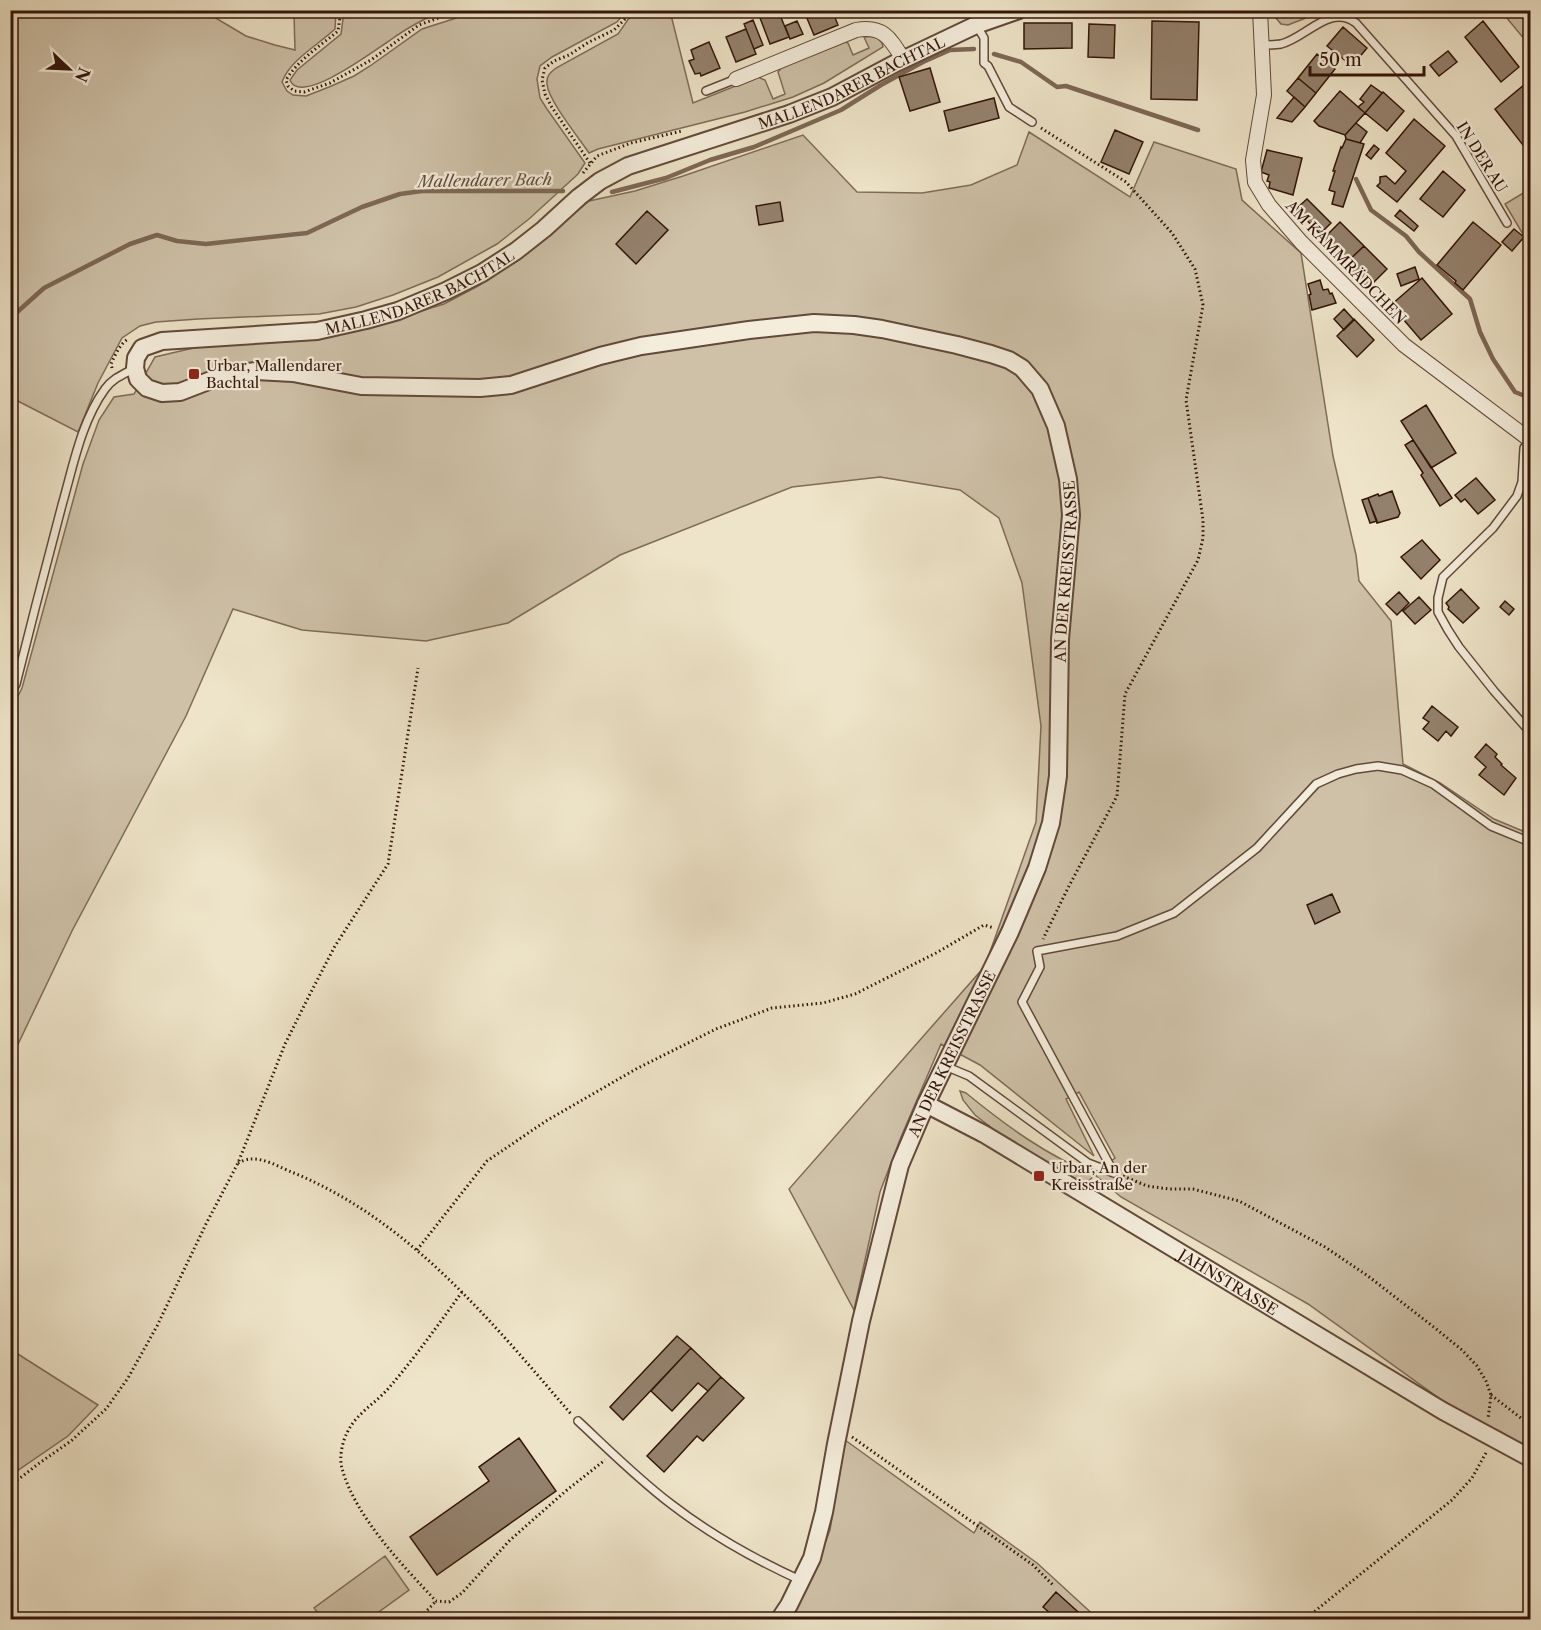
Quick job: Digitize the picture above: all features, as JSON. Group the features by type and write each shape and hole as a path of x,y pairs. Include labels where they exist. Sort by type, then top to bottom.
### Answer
{"street":[{"name":"MALLENDARER BACHTAL","path":"135,368 136,358 142,348 162,341 317,331 398,311 482,273 516,251 600,181 628,166 789,114 832,97 903,59 976,25 1019,10"},
{"name":"AM KAMMRÄDCHEN","path":"1260,10 1264,95 1253,160 1255,182 1269,205 1301,242 1404,345 1530,440"},
{"path":"736,79 856,30 868,28 878,30 892,40 903,59"},
{"name":"AN DER KREISSTRASSE","path":"135,368 138,379 147,388 162,393 180,392 224,375 256,371 293,373 361,386 480,388 511,386 600,356 640,346 814,323 882,329 992,354 1015,364 1040,389 1056,426 1068,479 1071,515 1060,639 1058,776 1051,823 1036,868 1010,932 926,1104 900,1165 861,1321 824,1512 812,1558 802,1581 779,1620"},
{"name":"JAHNSTRASSE","path":"926,1104 984,1134 1443,1411 1530,1458"}],"lane":[{"name":"IN DER AU","path":"1262,45 1282,44 1330,18 1339,16 1356,23 1456,136 1507,223"},
{"path":"976,25 984,38 984,63 988,66 1010,107 1032,122"},
{"path":"706,91 736,79"},
{"name":"MALLENDARER BACHTAL","path":"10,695 16,684 76,454 103,392 116,378 135,368"},
{"path":"1530,440 1524,448 1522,482 1517,496 1493,528 1443,577 1438,598 1438,612 1459,647 1530,732"},
{"path":"1114,1173 1022,1002 1040,967 1037,951 1117,936 1174,913 1257,848 1316,784 1338,774 1356,770 1378,766 1402,770 1433,784 1491,826 1530,842"},
{"path":"945,1065 969,1076 1088,1163 1114,1173"},
{"path":"578,1421 668,1502 697,1523 763,1563 802,1581"}],"path":[{"path":"341,10 338,31 298,64 286,80 288,86 294,91 304,92 330,83 371,60 419,25 460,10"},
{"path":"590,164 545,94 542,80 545,68 614,30 628,16 630,10"},
{"path":"1032,122 1125,182 1172,233 1195,269 1203,305 1186,400 1203,520 1201,549 1198,560 1125,694 1117,796 1037,951"},
{"path":"577,182 597,156 631,143 684,130"},
{"path":"116,378 111,364 124,342 133,336"},
{"path":"10,1486 71,1442 106,1408 128,1378 157,1326 238,1163 285,1044 310,994 335,946 388,864 418,668"},
{"path":"417,1250 487,1161 546,1121 636,1069 716,1029 772,1008 823,1003 855,994 936,953 984,925 1010,932"},
{"path":"238,1163 249,1158 260,1159 312,1181 382,1222 442,1271 499,1330 578,1421"},
{"path":"1114,1173 1147,1186 1193,1189 1239,1201 1324,1247 1368,1276 1462,1350 1477,1366 1486,1381 1491,1395 1488,1421 1491,1437 1472,1478 1452,1500 1304,1620"},
{"path":"462,1292 386,1390 356,1419 347,1433 341,1467 357,1506 391,1551 436,1601 449,1602 462,1593 510,1540 567,1490 613,1454"},
{"path":"1491,1395 1530,1425"},
{"path":"838,1432 846,1433 1033,1565 1053,1585"},
{"path":"418,1620 436,1601"}],"shaded area":[{"path":"11,10 204,11 246,36 295,50 294,14 336,11 335,29 291,67 282,82 287,91 293,95 306,96 354,76 422,29 478,11 626,11 617,22 552,57 540,66 537,79 540,98 585,163 578,174 529,219 497,244 438,277 356,307 319,314 198,319 156,322 140,326 122,338 98,383 78,432 11,399"},
{"path":"344,10 452,11 416,24 322,82 308,87 297,86 290,80 297,70 341,34"},
{"path":"1324,10 1288,25 1281,24 1276,18 1278,11"},
{"path":"634,11 670,11 693,103 758,77 765,80 773,99 785,94 778,72 783,66 843,41 848,43 853,55 869,48 864,37 876,36 883,47 824,83 793,97 589,153 553,99 547,79 556,68 618,34"},
{"path":"1501,11 1528,11 1530,13 1530,46"},
{"path":"1029,132 1130,197 1154,142 1236,169 1242,200 1301,253 1333,456 1356,555 1359,581 1391,621 1403,764 1440,783 1494,819 1530,834 1530,1448 1457,1411 1308,1304 1121,1197 1095,1175 1081,1188 1019,1149 975,1115 963,1100 960,1091 966,1093 1027,1139 1077,1167 1094,1174 1115,1158 1079,1092 1066,1099 1094,1156 980,1065 941,1044 880,1192 854,1310 789,1189 985,966 1036,822 1041,726 1022,583 999,518 960,490 880,477 792,487 620,555 508,623 426,641 302,630 233,609 186,716 72,931 11,1059 10,712 22,688 83,464 99,420 114,397 134,394 155,357 206,345 323,338 444,304 517,261 589,201 635,191 803,135 857,192 922,193 971,185 1017,165"},
{"path":"1525,192 1530,198 1530,246 1505,204"},
{"path":"10,1349 98,1405 68,1436 11,1475"},
{"path":"845,1440 974,1533 980,1522 1037,1563 1098,1619 787,1620 813,1574 830,1530"},
{"path":"385,1556 409,1590 369,1619 323,1619 314,1608"}],"building":[{"path":"778,10 789,37 770,44 760,18"},
{"path":"819,10 832,10 838,25 814,35 806,16"},
{"path":"753,20 763,45 754,49 744,24"},
{"path":"797,21 803,34 790,39 785,26"},
{"path":"1152,21 1199,22 1197,100 1151,99"},
{"path":"1483,21 1519,67 1501,82 1465,37"},
{"path":"1024,23 1072,23 1072,48 1024,49"},
{"path":"1089,24 1115,25 1114,58 1088,57"},
{"path":"1343,27 1367,48 1352,66 1327,46"},
{"path":"746,29 756,54 736,62 726,37"},
{"path":"709,42 720,68 701,76 700,73 695,74 689,61 694,59 691,50"},
{"path":"1448,51 1457,62 1439,76 1430,65"},
{"path":"1317,54 1335,69 1316,93 1298,78"},
{"path":"930,68 940,102 910,111 899,77"},
{"path":"1298,78 1316,93 1305,107 1287,91"},
{"path":"1530,80 1530,154 1495,109"},
{"path":"1371,85 1382,93 1365,113 1358,107 1364,102 1360,99"},
{"path":"1340,91 1365,113 1345,135 1319,126 1314,121"},
{"path":"1383,92 1404,111 1387,131 1365,113"},
{"path":"1294,97 1305,107 1292,122 1277,118"},
{"path":"994,98 999,118 949,131 944,111"},
{"path":"1414,119 1445,146 1397,202 1377,186 1380,183 1380,177 1386,176 1395,184 1406,171 1386,153"},
{"path":"1356,123 1367,132 1360,143 1346,139 1345,135"},
{"path":"1115,130 1143,142 1129,174 1101,162"},
{"path":"1346,139 1364,144 1343,207 1332,204 1335,192 1329,190 1341,147"},
{"path":"1374,145 1379,149 1371,159 1366,155"},
{"path":"1267,150 1302,158 1293,195 1269,188 1270,182 1267,181 1269,175 1261,172"},
{"path":"1443,171 1465,190 1443,217 1420,199"},
{"path":"1307,199 1331,223 1320,234 1296,209"},
{"path":"780,202 783,221 759,225 756,206"},
{"path":"1400,210 1418,226 1414,231 1395,216"},
{"path":"647,211 668,230 636,264 616,244"},
{"path":"1340,222 1364,246 1345,264 1321,241"},
{"path":"1473,222 1501,245 1463,290 1437,265"},
{"path":"1514,229 1524,237 1512,251 1502,242"},
{"path":"1364,246 1387,269 1368,288 1345,264"},
{"path":"1415,267 1419,279 1401,286 1397,274"},
{"path":"1422,278 1452,314 1421,340 1391,305"},
{"path":"1320,280 1323,290 1328,289 1330,294 1332,293 1336,303 1312,310 1308,284"},
{"path":"1344,309 1354,320 1344,330 1334,319"},
{"path":"1354,319 1374,340 1357,357 1337,336"},
{"path":"1426,405 1456,453 1431,468 1401,421"},
{"path":"1413,440 1452,498 1440,506 1405,445"},
{"path":"1476,478 1495,500 1478,514 1465,499 1461,502 1455,495"},
{"path":"1392,491 1400,513 1398,517 1377,523 1368,498"},
{"path":"1368,498 1377,521 1370,523 1362,500"},
{"path":"1422,540 1440,560 1421,579 1401,557"},
{"path":"1461,589 1479,608 1463,623 1448,609 1446,603"},
{"path":"1399,592 1409,603 1397,615 1386,604"},
{"path":"1419,597 1431,610 1415,624 1403,611"},
{"path":"1505,601 1514,609 1509,615 1500,607"},
{"path":"1432,706 1458,727 1451,736 1446,731 1438,741 1423,729 1429,722 1423,718"},
{"path":"1486,744 1497,754 1495,757 1501,765 1516,778 1504,795 1479,775 1486,767 1475,757"},
{"path":"1530,788 1530,810 1525,808"},
{"path":"1332,894 1340,912 1315,924 1307,905"},
{"path":"677,1336 691,1348 623,1420 610,1407"},
{"path":"691,1348 721,1377 708,1391 698,1383 672,1411 651,1391"},
{"path":"721,1377 744,1398 703,1441 697,1436 664,1472 647,1456"},
{"path":"519,1438 556,1491 437,1575 410,1537 489,1481 479,1467"},
{"path":"1056,1592 1087,1620 1058,1620 1043,1607"}],"waterway":[{"name":"Mallendarer Bach","path":"612,192 666,178 710,160 754,147 841,110 923,62 950,50 974,49"},
{"name":"Mallendarer Bach","path":"994,54 1021,62 1057,87 1066,86 1198,130"},
{"name":"Mallendarer Bach","path":"1356,179 1371,210 1406,236 1419,252 1470,299 1480,332 1493,359 1515,392 1530,398"},
{"name":"Mallendarer Bach","path":"10,322 15,314 44,288 130,244 157,235 177,241 206,244 307,233 362,207 400,194 422,191 563,191"}],"place":[{"name":"Urbar, Mallendarer Bachtal","path":"194,374"},
{"name":"Urbar, An der Kreisstraße","path":"1039,1176"}]}
